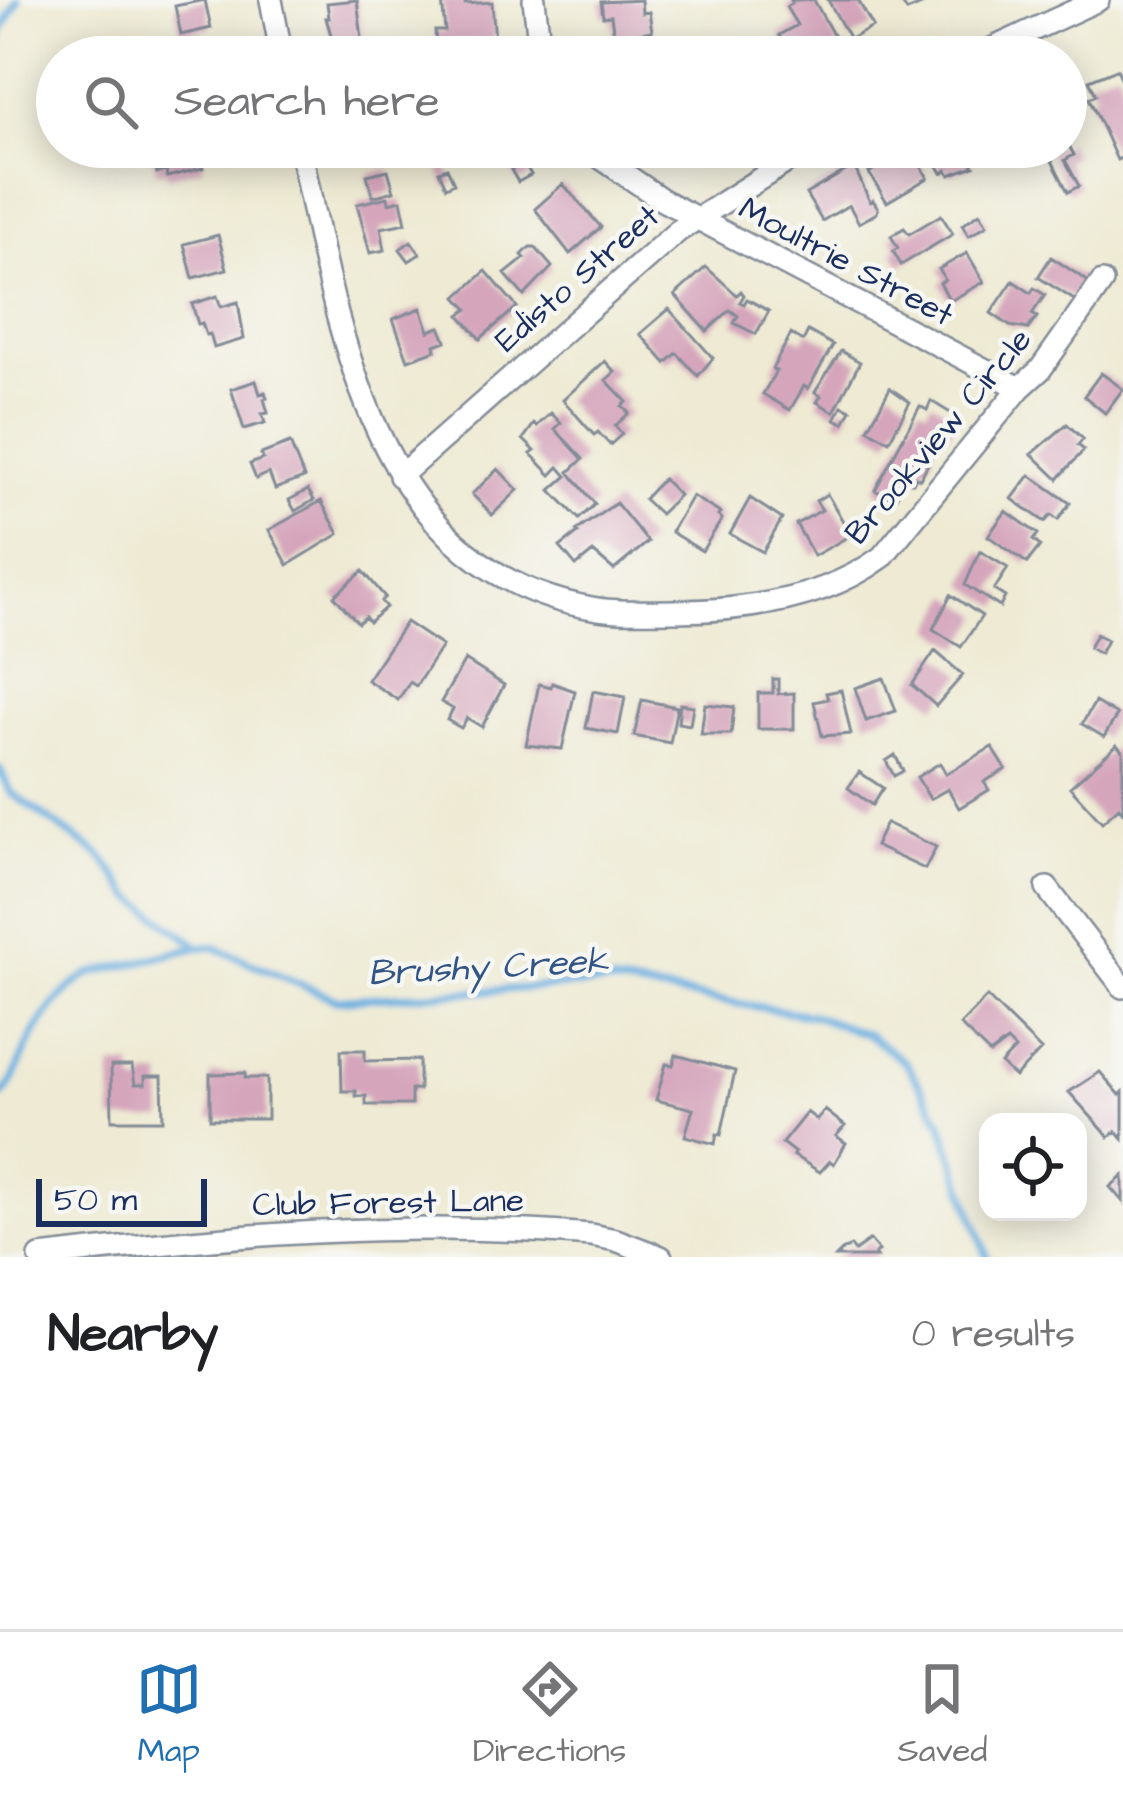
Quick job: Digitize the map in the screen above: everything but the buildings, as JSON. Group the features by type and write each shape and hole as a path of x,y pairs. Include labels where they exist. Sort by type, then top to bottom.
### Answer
{"street":[{"path":"271,0 278,36"},
{"path":"534,0 538,36"},
{"path":"1020,36 1098,0"},
{"name":"Brookview Circle","path":"305,168 358,382 400,476 426,513 497,574 591,608 690,611 747,607 835,587 882,557 1020,388 1040,370 1102,282"},
{"name":"Moultrie Street","path":"616,168 664,201 809,280 1020,388"},
{"name":"Edisto Street","path":"400,476 575,318 698,217 776,168"},
{"path":"1047,888 1123,987"},
{"name":"Club Forest Lane","path":"40,1257 280,1232 421,1230 591,1235 661,1257"}],"waterway":[{"name":"Brushy Creek","path":"0,42 18,0"},
{"name":"Brushy Creek","path":"0,769 10,792 102,857 132,897 199,947 214,947 337,1000 610,983 815,1016 868,1035 906,1063 941,1121 987,1257"},
{"path":"0,1096 43,1021 78,982 89,974 199,947"}]}
